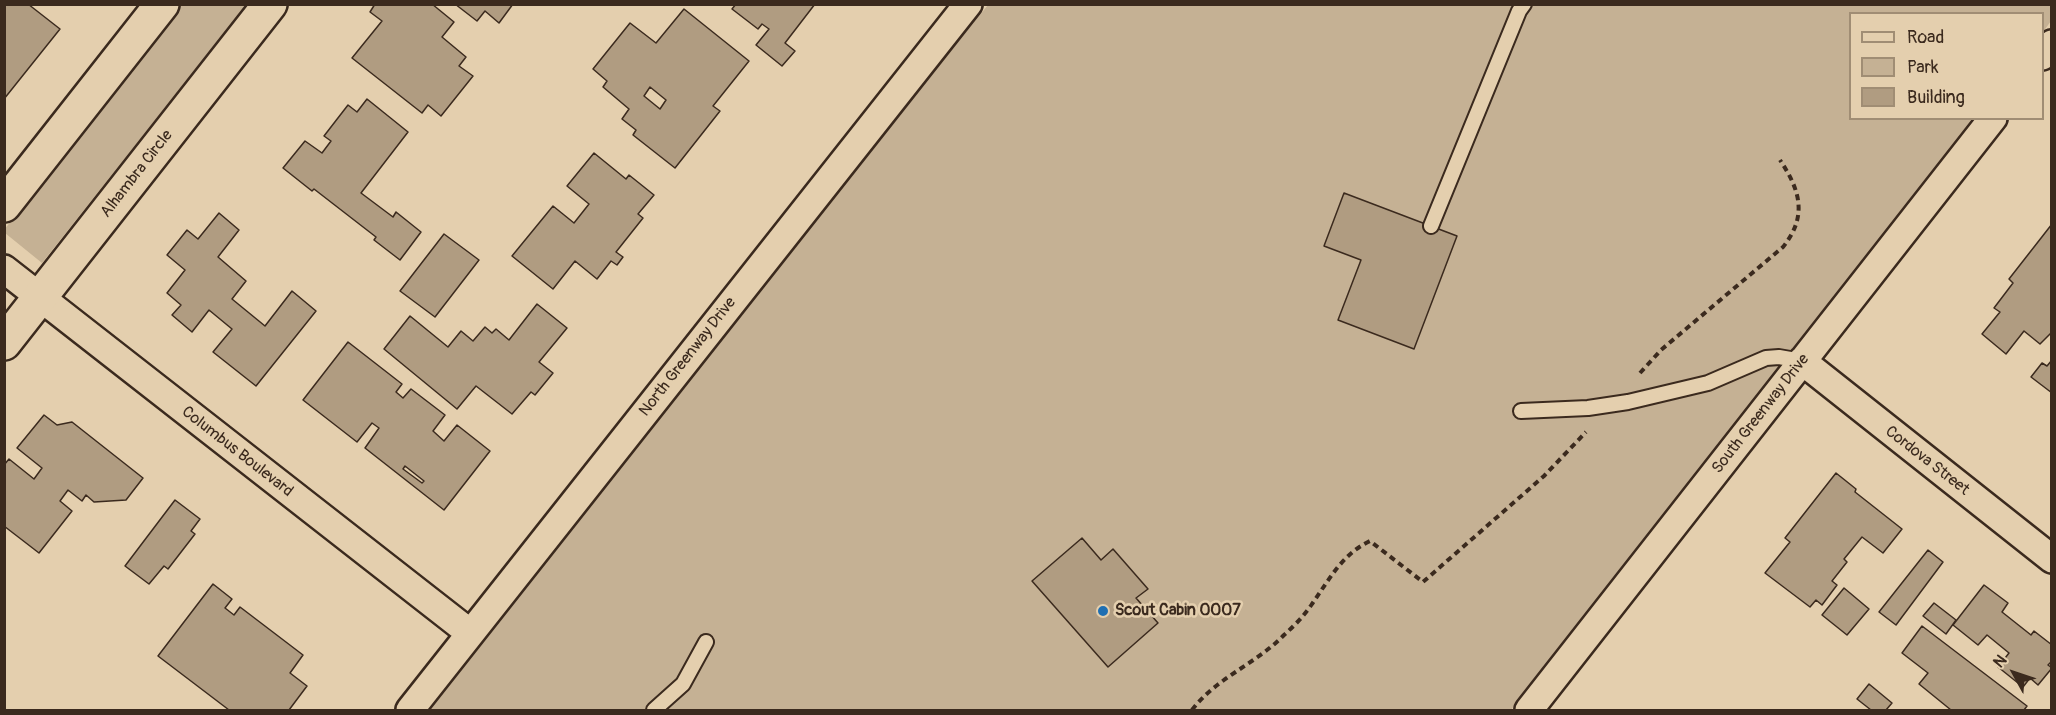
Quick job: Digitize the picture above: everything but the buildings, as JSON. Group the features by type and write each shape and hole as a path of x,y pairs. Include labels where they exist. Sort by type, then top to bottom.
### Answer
{"street":[{"path":"4,206 162,4"},
{"name":"Alhambra Circle","path":"4,343 270,4"},
{"name":"North Greenway Drive","path":"410,711 968,4"},
{"name":"South Greenway Drive","path":"1529,711 1991,120"},
{"name":"Columbus Boulevard","path":"4,269 470,633"},
{"name":"Cordova Street","path":"1802,362 2052,560"}],"lane":[{"path":"1431,226 1524,4"},
{"path":"1521,411 1588,408 1657,396 1708,383 1766,358 1779,357 1802,362"},
{"path":"654,711 683,684 706,642"}],"path":[{"path":"1192,711 1203,696 1263,654 1284,636 1310,607 1341,563 1362,545 1370,541 1424,582 1544,476 1661,350 1775,254 1790,238 1795,229 1799,203 1796,189 1780,160"}],"green space":[{"path":"181,5 246,5 42,263 4,230"},
{"path":"988,5 2051,5 2051,21 2044,31 2044,12 1849,12 1849,120 1974,120 1511,710 426,710 775,267"}],"place":[{"name":"Scout Cabin 0007","path":"1103,611"}]}
